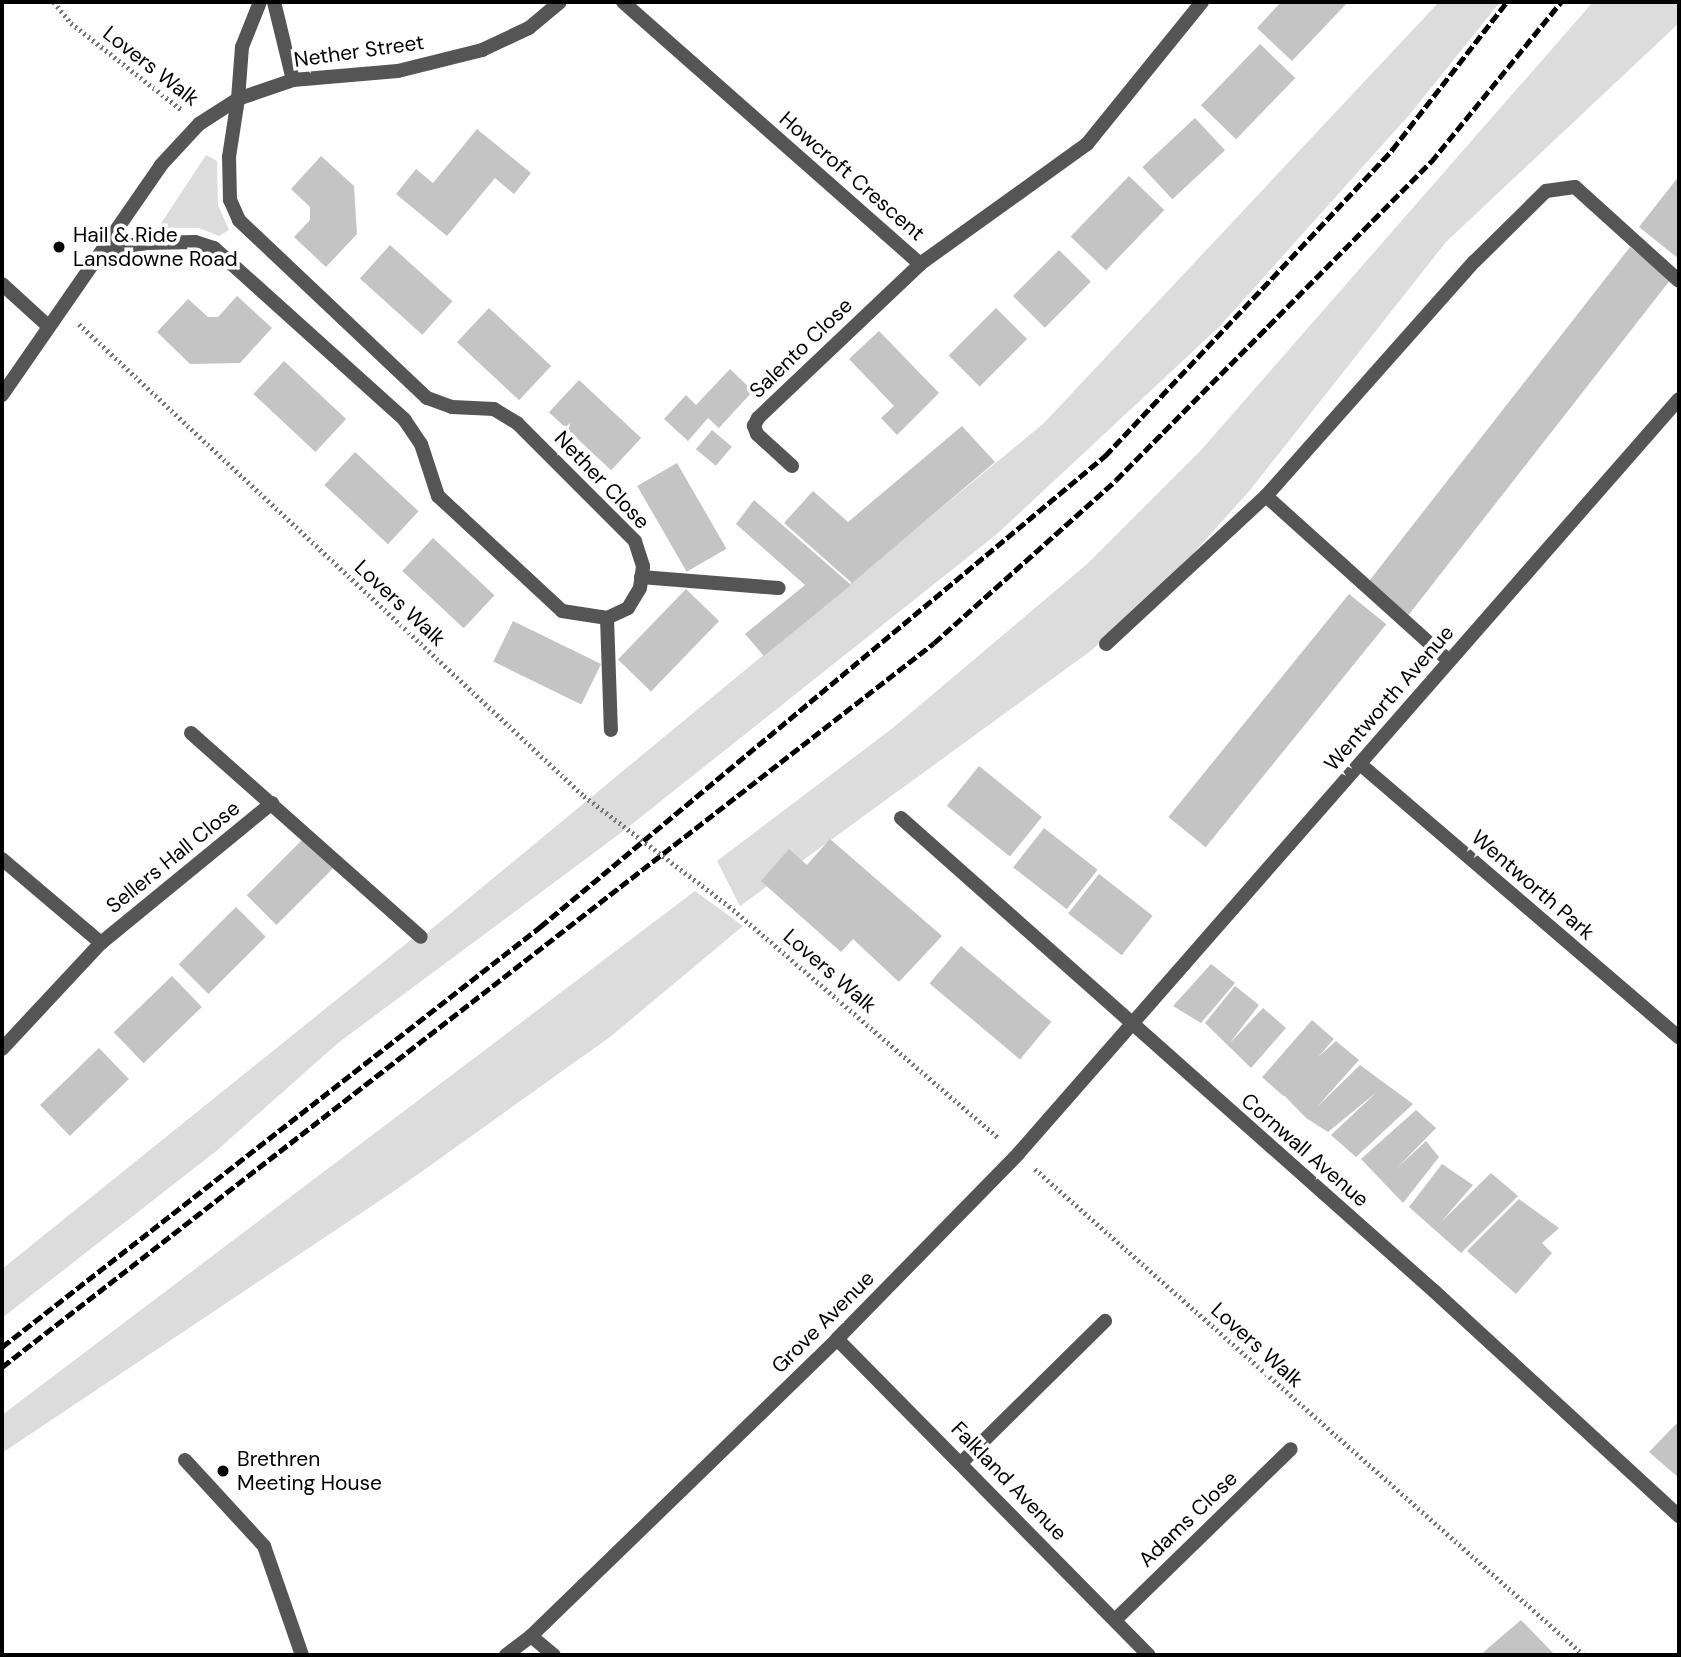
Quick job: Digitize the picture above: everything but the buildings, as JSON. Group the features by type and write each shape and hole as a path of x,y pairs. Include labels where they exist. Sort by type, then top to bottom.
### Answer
{"street":[{"name":"Nether Close","path":"260,2 242,47 238,99 229,157 230,200 239,220 427,398 452,407 494,409 517,423 635,541 643,566 641,577"},
{"path":"274,2 293,80"},
{"name":"Nether Street","path":"2,395 47,325 161,165 199,124 238,99 293,80 398,71 482,50 529,28 561,2"},
{"name":"Howcroft Crescent","path":"623,2 920,264 1087,144 1202,2"},
{"path":"1106,644 1266,496 1475,261 1546,191 1575,187 1679,281"},
{"path":"103,250 146,243 195,242 214,248 404,419 421,444 438,496 562,611 585,618 607,618 628,608 641,577 779,588"},
{"name":"Salento Close","path":"792,466 757,434 754,426 758,418 920,264"},
{"path":"2,284 47,325"},
{"name":"Wentworth Avenue","path":"1131,1024 1679,399"},
{"path":"1266,496 1448,661"},
{"path":"607,618 611,730"},
{"name":"Sellers Hall Close","path":"191,733 422,937"},
{"name":"Wentworth Park","path":"1360,764 1679,1037"},
{"name":"Sellers Hall Close","path":"2,1049 101,943 272,803"},
{"name":"Cornwall Avenue","path":"901,818 1434,1291 1679,1516"},
{"name":"Sellers Hall Close","path":"2,859 101,943"},
{"name":"Grove Avenue","path":"506,1655 531,1636 838,1339 1018,1154 1131,1024"},
{"path":"962,1462 1105,1321"},
{"name":"Falkland Avenue","path":"838,1339 1149,1655"},
{"name":"Adams Close","path":"1115,1620 1291,1449"},
{"path":"185,1460 264,1546 302,1655"},
{"path":"531,1636 554,1655"}],"path":[{"name":"Lovers Walk","path":"54,2 71,23 199,124"},
{"name":"Lovers Walk","path":"60,307 584,796 729,906 1018,1154 1584,1655"}],"shaded area":[{"path":"1439,2 1500,2 1410,114 1219,327 997,534 622,832 338,1043 215,1152 2,1318 2,1269 417,935 422,937 1044,423"},
{"path":"1593,2 1679,2 1679,23 1446,242 1250,490 1181,567 1092,650 740,906 717,861 894,727 1086,565 1202,449"},
{"path":"206,155 217,161 218,205 229,230 219,236 199,228 158,228"},
{"path":"695,891 743,926 610,1037 400,1187 2,1453 2,1415"}],"railway":[{"path":"2,1347 540,927 1105,456 1392,150 1507,2"},
{"path":"2,1367 934,643 1116,480 1431,162 1561,2"}],"place":[{"name":"Hail & Ride Lansdowne Road","path":"59,247"},
{"name":"Brethren Meeting House","path":"223,1471"}]}
